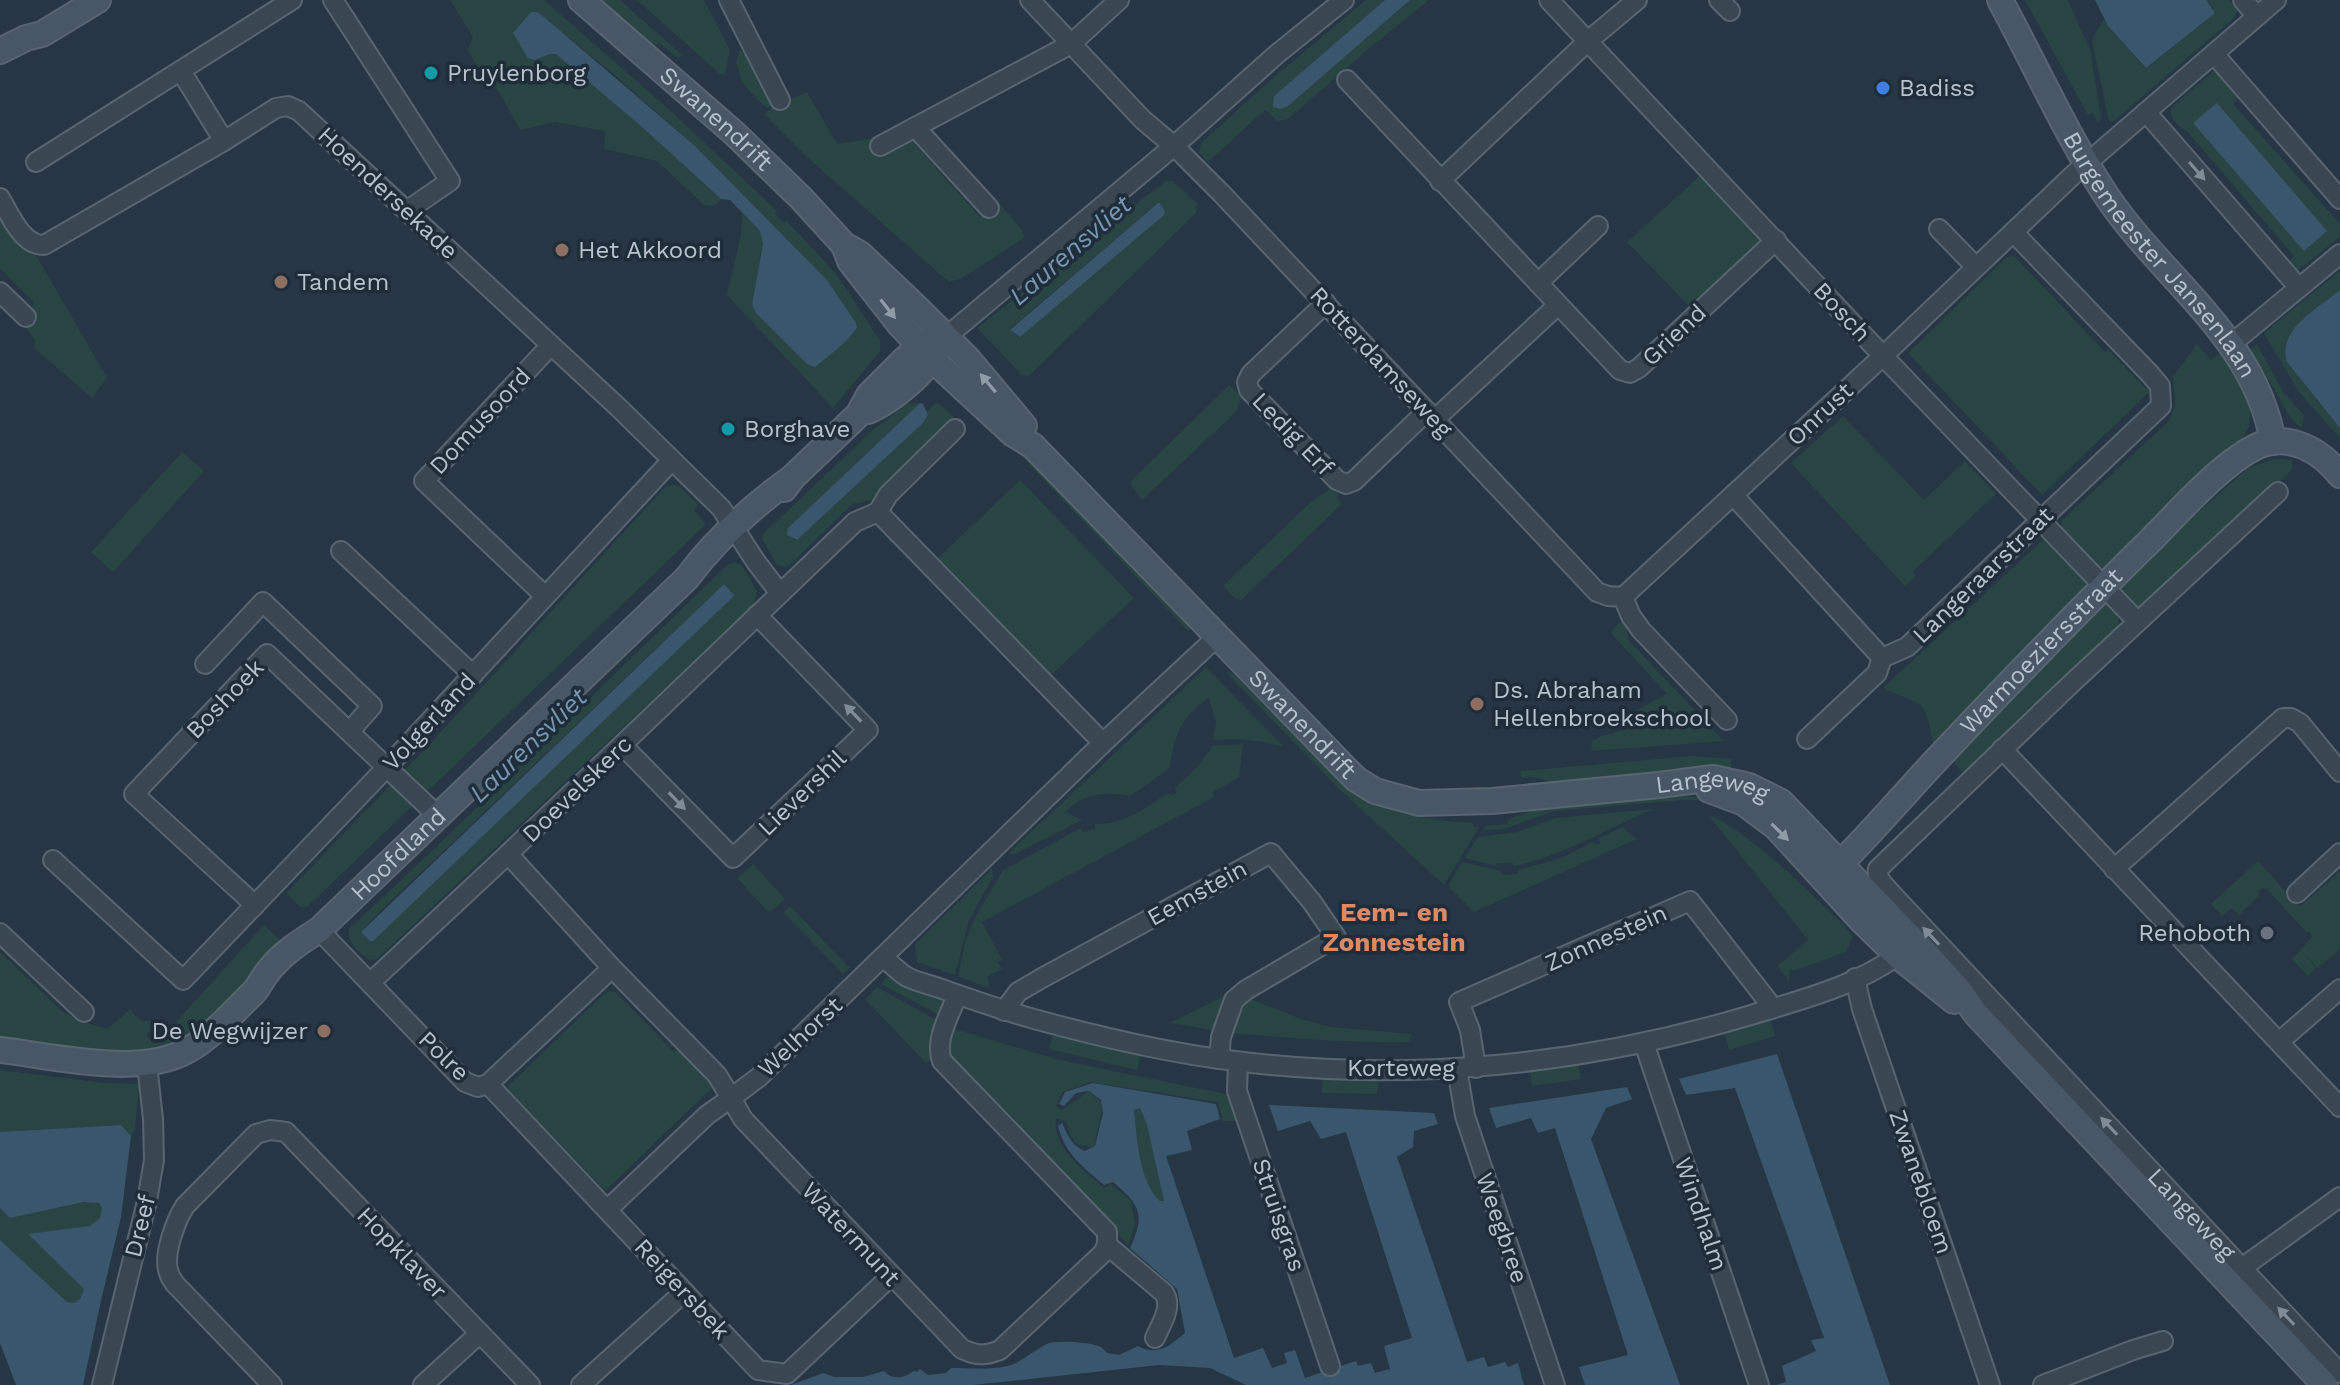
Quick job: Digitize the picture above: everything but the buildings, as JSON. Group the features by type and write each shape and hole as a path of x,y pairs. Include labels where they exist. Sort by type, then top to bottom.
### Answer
{"main road":[{"path":"0,51 42,34 98,0"},
{"name":"Swanendrift","path":"581,0 734,133 844,245 860,254 946,337 1025,428 1033,446"},
{"name":"Burgemeester Jansenlaan","path":"2000,0 2086,164 2119,213 2181,283 2245,365 2263,401 2273,442"},
{"path":"0,69 33,48 42,34"},
{"name":"Swanendrift","path":"844,245 850,261 926,353 1013,434 1033,446 1356,779 1375,791 1419,803 1492,801 1659,785"},
{"name":"Hoofdland","path":"0,1050 127,1065 147,1064 194,1047 257,989 267,972 294,946 319,930 687,578 702,557 737,531 765,497 793,477 858,415 880,406 926,353 946,337"},
{"path":"2273,442 2292,443 2314,451 2332,464 2340,475"},
{"name":"Warmoeziersstraat","path":"1833,872 2103,586 2214,477 2250,451 2273,442"},
{"name":"Langeweg","path":"1659,785 1713,778 1765,792 1781,802 1833,872 1906,949 1959,990 1976,1014 2233,1274 2325,1385"}],"street":[{"path":"36,162 292,0"},
{"path":"333,0 450,181 408,210"},
{"path":"729,0 780,100"},
{"name":"Rotterdamseweg","path":"1030,0 1143,120 1174,146 1326,303 1597,592 1623,597"},
{"path":"880,146 1071,44 1119,0"},
{"path":"1174,146 1277,54 1344,0"},
{"name":"Bosch","path":"1549,0 2137,621"},
{"path":"1440,181 1588,41 1637,0"},
{"path":"2243,0 2257,16"},
{"name":"Onrust","path":"1623,597 2086,164 2276,0"},
{"path":"2214,54 2340,199"},
{"path":"181,71 224,141"},
{"name":"Griend","path":"1347,80 1620,370 1630,373 1639,368 1776,240"},
{"name":"Hoendersekade","path":"0,198 30,242 44,245 276,108 288,106 299,111 408,210 551,345 721,508 737,531"},
{"path":"2146,112 2299,288"},
{"path":"915,127 989,208"},
{"name":"Hoofdland","path":"946,337 1174,146"},
{"path":"1538,283 1598,226"},
{"path":"1939,229 1976,267"},
{"name":"Langeraarstraat","path":"1807,739 1877,673 1882,658 1907,647 2161,406 2160,386 2150,374 2013,232"},
{"path":"2230,345 2340,254"},
{"path":"0,292 26,317"},
{"name":"Ledig Erf","path":"1326,303 1251,374 1247,382 1249,390 1337,480 1346,484 1354,481 1431,416"},
{"path":"1431,416 1558,305"},
{"name":"Domusoord","path":"545,596 424,481 551,345"},
{"path":"955,429 888,495 878,512 1103,743"},
{"name":"Volgerland","path":"53,860 183,980 387,767 672,460"},
{"name":"Warmoeziersstraat","path":"1879,879 1878,869 2137,621 2278,492"},
{"path":"1733,495 1882,658"},
{"name":"Doevelskerc","path":"371,982 779,592 855,522 878,512"},
{"path":"737,531 779,592"},
{"path":"341,551 473,675"},
{"path":"1623,597 1641,630 1727,720"},
{"path":"205,664 263,602 372,706 350,731"},
{"name":"Lievershil","path":"622,745 733,858 868,730 757,615"},
{"name":"Welhorst","path":"731,1098 759,1077 1103,743 1218,636"},
{"name":"Boshoek","path":"255,905 134,794 267,654 438,816"},
{"path":"2114,869 2283,718 2300,723 2340,772"},
{"path":"2002,749 2340,1107"},
{"name":"Eemstein","path":"1004,1011 1018,992 1271,853 1312,902 1336,937 1234,1000 1221,1037 1228,1060"},
{"path":"2297,893 2340,853"},
{"path":"508,854 612,968 717,1075 731,1098 707,1115 607,1210"},
{"name":"Langeweg","path":"1879,879 2233,1274 2340,1373"},
{"name":"Zonnestein","path":"1476,1068 1470,1030 1459,1002 1690,901 1773,1008"},
{"name":"Polre","path":"319,930 465,1082 478,1087 488,1084 612,968"},
{"path":"0,933 84,1012"},
{"name":"Korteweg","path":"884,958 908,977 957,995 1004,1011 1106,1037 1228,1060 1361,1070 1476,1068 1644,1043 1817,994 1887,964 1906,949"},
{"name":"Zwanebloem","path":"1855,978 1862,1009 1990,1385"},
{"path":"2279,1042 2340,989"},
{"path":"957,995 939,1042 942,1061 1107,1232 1107,1245 1164,1293 1168,1306 1155,1338"},
{"name":"Windhalm","path":"1644,1043 1759,1385"},
{"name":"Struisgras","path":"1228,1060 1330,1366"},
{"name":"Dreef","path":"102,1385 147,1201 154,1160 147,1064"},
{"name":"Weegbree","path":"1457,1069 1465,1116 1555,1385"},
{"name":"Reigersbek","path":"488,1084 758,1370 787,1374 891,1276"},
{"name":"Watermunt","path":"731,1098 743,1119 962,1349 982,1356 1000,1350 1103,1253 1107,1245"},
{"name":"Hopklaver","path":"166,1260 178,1217 185,1206 256,1134 270,1130 286,1132 530,1385"},
{"path":"2233,1274 2340,1197"},
{"path":"133,1251 166,1260 168,1273 175,1284 272,1385"},
{"path":"581,1385 684,1292"},
{"path":"423,1385 480,1333"},
{"path":"2043,1385 2163,1341"}],"green space":[{"path":"450,0 544,0 672,112 777,211 775,214 784,223 787,221 838,276 880,341 880,351 833,408 727,295 741,234 742,213 760,231 763,243 752,304 807,364 857,328 827,280 695,146 537,12 535,60 556,54 721,199 714,206 704,205 657,161 604,149 605,131 555,122 520,130 500,93 490,86 467,50 473,37"},
{"path":"596,0 620,0 682,55 678,58 659,43 651,48"},
{"path":"637,0 704,0 730,50 725,74 720,74"},
{"path":"1366,0 1385,0 1274,96 1275,106 1287,107 1410,0 1429,0 1288,119 1278,121 1265,110 1208,162 1199,152 1201,143"},
{"path":"2025,0 2068,0 2090,50 2101,117 2098,122 2092,113 2088,115"},
{"path":"2206,0 2229,0 2237,9 2235,17 2114,121 2109,121 2092,41 2105,18 2108,26 2145,68 2214,14"},
{"path":"739,50 746,52 772,105 767,108 742,80 736,63"},
{"path":"2215,70 2239,95 2234,105 2340,224 2340,237 2297,271 2289,262 2294,256 2172,116 2170,110 2174,105"},
{"path":"807,92 837,144 874,138 883,152 909,138 980,217 992,210 997,201 1022,230 1024,238 962,278 949,282 809,159 764,114"},
{"path":"1701,175 1761,239 1753,247 1757,252 1705,304 1698,297 1689,306 1627,242"},
{"path":"1166,181 1172,181 1197,203 1196,213 1029,376 1022,375 977,328","holes":["1158,203 1018,337 1011,331 1012,327"]},
{"path":"0,219 21,248 36,255 107,378 92,398 34,348 35,340 25,327 34,302 0,268"},
{"path":"2014,256 2105,352 2109,350 2149,392 2042,495 1908,353 2007,257"},
{"path":"2340,271 2340,290 2302,320 2288,339 2286,350 2287,362 2340,428 2340,438 2299,392 2264,333"},
{"path":"2197,344 2211,360 2223,350 2232,362 2250,409 2249,426 2242,439 2216,460 2115,562 2102,568 2095,566 2061,530 2062,520 2169,421 2175,406 2173,377"},
{"path":"2257,344 2283,392 2304,415 2302,428 2286,412 2266,375 2247,352"},
{"path":"1229,385 1241,397 1236,412 1142,500 1131,481"},
{"path":"957,390 1011,437 1193,627 1188,631 1005,439 950,396"},
{"path":"937,402 954,417 873,500 852,504 787,567 777,565 762,539 764,533 874,429 907,404 920,403 788,528 797,540 923,423 927,411"},
{"path":"1843,416 1924,500 1965,461 1996,494 1913,571 1916,576 1905,586 1791,463"},
{"path":"182,452 204,471 113,572 91,552"},
{"path":"2275,459 2292,460 2292,470 2149,602 2140,608 2127,601 2123,594 2123,579 2248,468"},
{"path":"1020,480 1134,598 1051,675 938,558"},
{"path":"679,486 699,506 694,510 706,524 307,907 301,907 287,895 665,487"},
{"path":"1332,487 1342,504 1241,600 1236,599 1223,586 1312,501"},
{"path":"2046,537 2082,572 2088,584 2083,596 1934,746 1922,707 1884,687"},
{"path":"736,562 742,566 757,591 753,605 377,959 370,960 358,951 350,939 349,929 729,564","holes":["724,584 731,599 370,941 361,932"]},
{"path":"2102,604 2108,604 2119,617 2117,630 1965,774 1952,761"},
{"path":"1623,619 1629,641 1724,741 1591,751 1592,742 1601,736 1632,728 1630,714 1667,694 1612,634"},
{"path":"1206,667 1284,747 1249,740 1213,740 1216,722 1209,697 1180,728 1170,768 1130,796 1104,794 1079,801 1066,812 1082,820 1013,855 1010,852"},
{"path":"1226,672 1235,675 1342,785 1357,795 1404,814 1473,823 1474,827 1479,827 1444,885 1339,789"},
{"path":"1243,744 1239,777 1213,792 1214,797 982,922 1002,960 998,962 1002,969 987,977 988,988 958,976 966,939 1003,870 1081,828 1082,832 1095,829 1095,824 1125,819 1168,793 1173,795 1177,792 1174,788 1195,769 1212,746"},
{"path":"1693,756 1731,759 1731,776 1557,783 1533,777 1521,778 1520,771"},
{"path":"1687,796 1722,801 1719,805 1683,800 1554,811 1503,829 1483,830 1485,826 1508,824 1508,819 1537,809"},
{"path":"1654,809 1568,849 1514,866 1513,863 1497,863 1496,866 1465,858 1478,837 1517,832 1555,818"},
{"path":"1713,816 1766,853 1844,925 1853,937 1846,952 1790,970 1789,981 1777,966 1808,940 1710,817"},
{"path":"1622,827 1637,839 1474,912 1448,886 1462,862 1501,871 1502,875 1518,874 1518,870 1561,858 1593,842 1595,845 1600,843 1599,838"},
{"path":"2258,861 2299,906 2340,871 2340,949 2318,968 2303,953 2316,968 2308,976 2292,959 2313,936 2267,889 2258,891 2259,896 2239,915 2232,908 2222,916 2211,904"},
{"path":"753,864 785,899 769,913 737,878"},
{"path":"992,869 993,877 969,920 955,975 917,962 915,944"},
{"path":"790,906 850,968 843,974 783,912"},
{"path":"264,925 286,946 192,1040 134,1057 0,1042 0,952 62,1011 77,1020 108,1029 130,1009 141,1020 156,1020 158,1023 146,1036 156,1044"},
{"path":"887,977 935,996 945,1004 943,1017 881,984"},
{"path":"877,987 940,1022 930,1041 933,1058 926,1063 865,999"},
{"path":"616,992 674,1052 679,1049 713,1087 605,1191 508,1086 605,993"},
{"path":"1228,994 1217,1031 1170,1023"},
{"path":"1246,997 1301,1019 1331,1027 1412,1034 1409,1042 1387,1042 1231,1033 1240,1002"},
{"path":"1770,1019 1775,1036 1729,1050 1724,1033"},
{"path":"951,1028 1060,1060 1230,1095 1237,1121 1223,1121 1218,1102 1090,1082 1063,1092 1056,1107 1062,1110 1089,1091 1103,1104 1094,1147 1077,1145 1066,1121 1056,1118 1056,1129 1064,1148 1079,1166 1104,1188 1111,1184 1131,1201 1135,1224 1128,1245 949,1056 946,1045"},
{"path":"1053,1033 1141,1054 1137,1070 1049,1049"},
{"path":"1578,1063 1581,1079 1532,1086 1530,1069"},
{"path":"0,1070 104,1083 139,1084 135,1130 131,1136 121,1125 0,1132"},
{"path":"1322,1076 1378,1079 1377,1094 1322,1093"},
{"path":"1141,1108 1164,1201 1153,1193 1143,1171 1134,1110"},
{"path":"85,1202 99,1203 103,1208 100,1218 90,1226 84,1289 80,1299 74,1303 67,1302 0,1240 0,1208 10,1218"}],"water":[{"path":"1385,0 1410,0 1287,107 1273,107 1274,96"},
{"path":"2095,0 2206,0 2214,14 2146,68 2108,26"},
{"path":"531,12 544,17 695,146 827,280 856,323 857,328 842,344 815,367 807,364 755,312 752,304 763,244 760,231 730,200 721,199 556,54 535,60 528,58 513,33"},
{"path":"2217,103 2327,231 2304,251 2193,123"},
{"path":"1158,203 1164,215 1020,337 1010,330"},
{"path":"2340,290 2340,428 2287,362 2286,350 2288,339 2302,320"},
{"path":"920,403 928,415 923,423 797,540 787,535 788,528"},
{"path":"724,584 734,595 731,599 373,941 361,932"},
{"path":"1777,1054 1890,1385 1776,1385 1786,1382 1782,1366 1816,1351 1811,1340 1824,1338 1735,1088 1686,1095 1679,1079"},
{"path":"1093,1083 1216,1104 1220,1119 1187,1131 1192,1150 1166,1156 1234,1358 1263,1348 1272,1368 1287,1363 1284,1353 1295,1350 1305,1378 1356,1361 1358,1366 1371,1363 1375,1373 1390,1369 1384,1346 1412,1338 1346,1132 1321,1139 1310,1121 1278,1131 1269,1105 1434,1113 1438,1124 1414,1131 1413,1147 1397,1157 1467,1362 1484,1357 1488,1367 1505,1362 1508,1367 1518,1363 1524,1385 1246,1385 1210,1368 1159,1365 973,1385 791,1385 823,1373 834,1377 863,1377 884,1371 899,1377 920,1369 928,1375 946,1373 951,1368 1008,1366 1047,1344 1057,1342 1094,1345 1107,1353 1119,1355 1138,1346 1157,1350 1185,1333 1177,1289 1130,1248 1139,1218 1134,1204 1113,1182 1104,1185 1082,1166 1061,1136 1058,1126 1062,1123 1077,1146 1085,1151 1095,1146 1103,1113 1101,1100 1089,1091 1076,1093 1064,1106 1059,1104 1065,1092","holes":["1140,1108 1147,1125 1164,1201 1153,1193 1143,1171 1134,1110"]},
{"path":"1627,1087 1632,1099 1606,1108 1591,1139 1680,1385 1585,1385 1579,1367 1628,1355 1555,1128 1538,1133 1531,1118 1496,1128 1489,1108"},
{"path":"121,1125 131,1136 121,1217 83,1385 16,1385 0,1343 0,1240 67,1302 74,1303 80,1299 84,1289 28,1234 90,1226 100,1218 102,1208 99,1203 84,1202 10,1218 0,1208 0,1132"}],"place":[{"name":"Pruylenborg","path":"431,73"},
{"name":"Badiss","path":"1883,88"},
{"name":"Het Akkoord","path":"562,250"},
{"name":"Tandem","path":"281,282"},
{"name":"Borghave","path":"728,429"},
{"name":"Ds. Abraham Hellenbroekschool","path":"1477,704"},
{"name":"Rehoboth","path":"2267,933"},
{"name":"De Wegwijzer","path":"324,1031"}],"district":[{"name":"Eem- en Zonnestein","path":"1394,927"}],"water label":[{"name":"Laurensvliet","path":"1070,250"},
{"name":"Laurensvliet","path":"528,745"}]}
